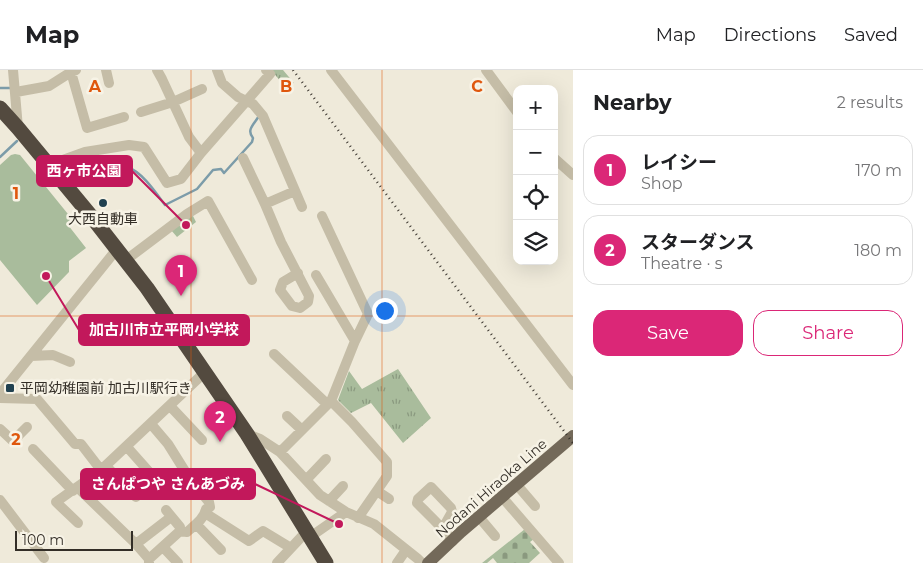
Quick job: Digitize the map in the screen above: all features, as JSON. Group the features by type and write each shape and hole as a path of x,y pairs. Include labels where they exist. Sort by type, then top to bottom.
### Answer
{"highway":[{"path":"0,108 147,288 247,434 326,563"}],"main road":[{"name":"Nodani Hiraoka Line","path":"428,563 573,436"}],"street":[{"path":"13,70 18,128"},
{"path":"106,70 109,83"},
{"path":"157,70 189,137 201,153"},
{"path":"217,70 222,83 238,98 253,104 263,116 302,207"},
{"path":"49,166 84,152 129,145 144,147 167,183 181,179 201,153 270,74 266,70"},
{"path":"332,70 573,384"},
{"path":"486,70 513,107"},
{"path":"15,89 49,86 74,71 87,128 112,116 124,117"},
{"path":"141,112 173,102 202,89"},
{"path":"242,158 243,170 265,204 281,242 298,273"},
{"path":"558,162 573,175"},
{"path":"265,204 295,191"},
{"path":"0,396 31,356 121,255 208,201 241,269 252,280"},
{"path":"280,452 329,402 368,314 322,216"},
{"path":"316,275 326,285 355,341"},
{"path":"274,354 352,422 387,462 387,476 358,518"},
{"path":"31,356 53,355 70,362"},
{"path":"78,523 56,502 104,468 205,372"},
{"path":"0,396 37,398 75,444 81,444 136,497"},
{"path":"170,406 202,440"},
{"path":"287,416 302,430"},
{"path":"151,424 168,444 188,476 209,502 210,507 206,509 205,515 187,532 180,531"},
{"path":"0,429 13,441 27,427"},
{"path":"247,434 260,439 280,452 320,495 346,512 374,524 422,563"},
{"path":"127,447 159,483"},
{"path":"34,449 136,544 149,561 180,531"},
{"path":"306,480 326,459"},
{"path":"517,484 535,506"},
{"path":"329,501 344,486"},
{"path":"443,528 452,512 451,508 444,495 431,487 418,499 417,503 443,528 452,541"},
{"path":"376,490 390,499"},
{"path":"502,497 559,563"},
{"path":"0,500 20,531 44,558"},
{"path":"277,563 308,534 346,512"},
{"path":"205,513 249,541 263,531 291,548"},
{"path":"136,544 168,514 180,528 180,531"},
{"path":"479,517 495,536"},
{"path":"196,524 220,550"},
{"path":"163,547 178,563"},
{"path":"397,563 406,550"}],"green space":[{"path":"271,70 283,70 294,83 282,83"},
{"path":"11,155 20,155 72,219 68,225 86,248 69,261 69,272 37,305 0,260 0,165"},
{"path":"192,214 196,222 177,237 171,230 177,224 179,226 186,222"},
{"path":"398,369 431,418 403,443 371,403 351,413 338,400 349,371 362,389"},
{"path":"525,529 534,539 530,542 540,553 529,563 497,563 493,558 487,563 482,563"}],"waterway":[{"path":"0,88 12,88"},
{"path":"73,182 129,168 144,178 165,205 197,189 213,170 221,169 224,173 252,142 253,138 250,132 259,116"},
{"path":"0,157 17,141"}],"railway":[{"path":"293,70 573,443"}],"place":[{"name":"大西自動車","path":"103,203"},
{"name":"西ヶ市公園","path":"186,225"},
{"name":"加古川市立平岡小学校","path":"46,276"},
{"name":"レイシー","path":"181,296"},
{"name":"平岡幼稚園前 加古川駅行き","path":"10,388"},
{"name":"スターダンス","path":"220,442"},
{"name":"さんぱつや さんあづみ","path":"339,524"}]}
